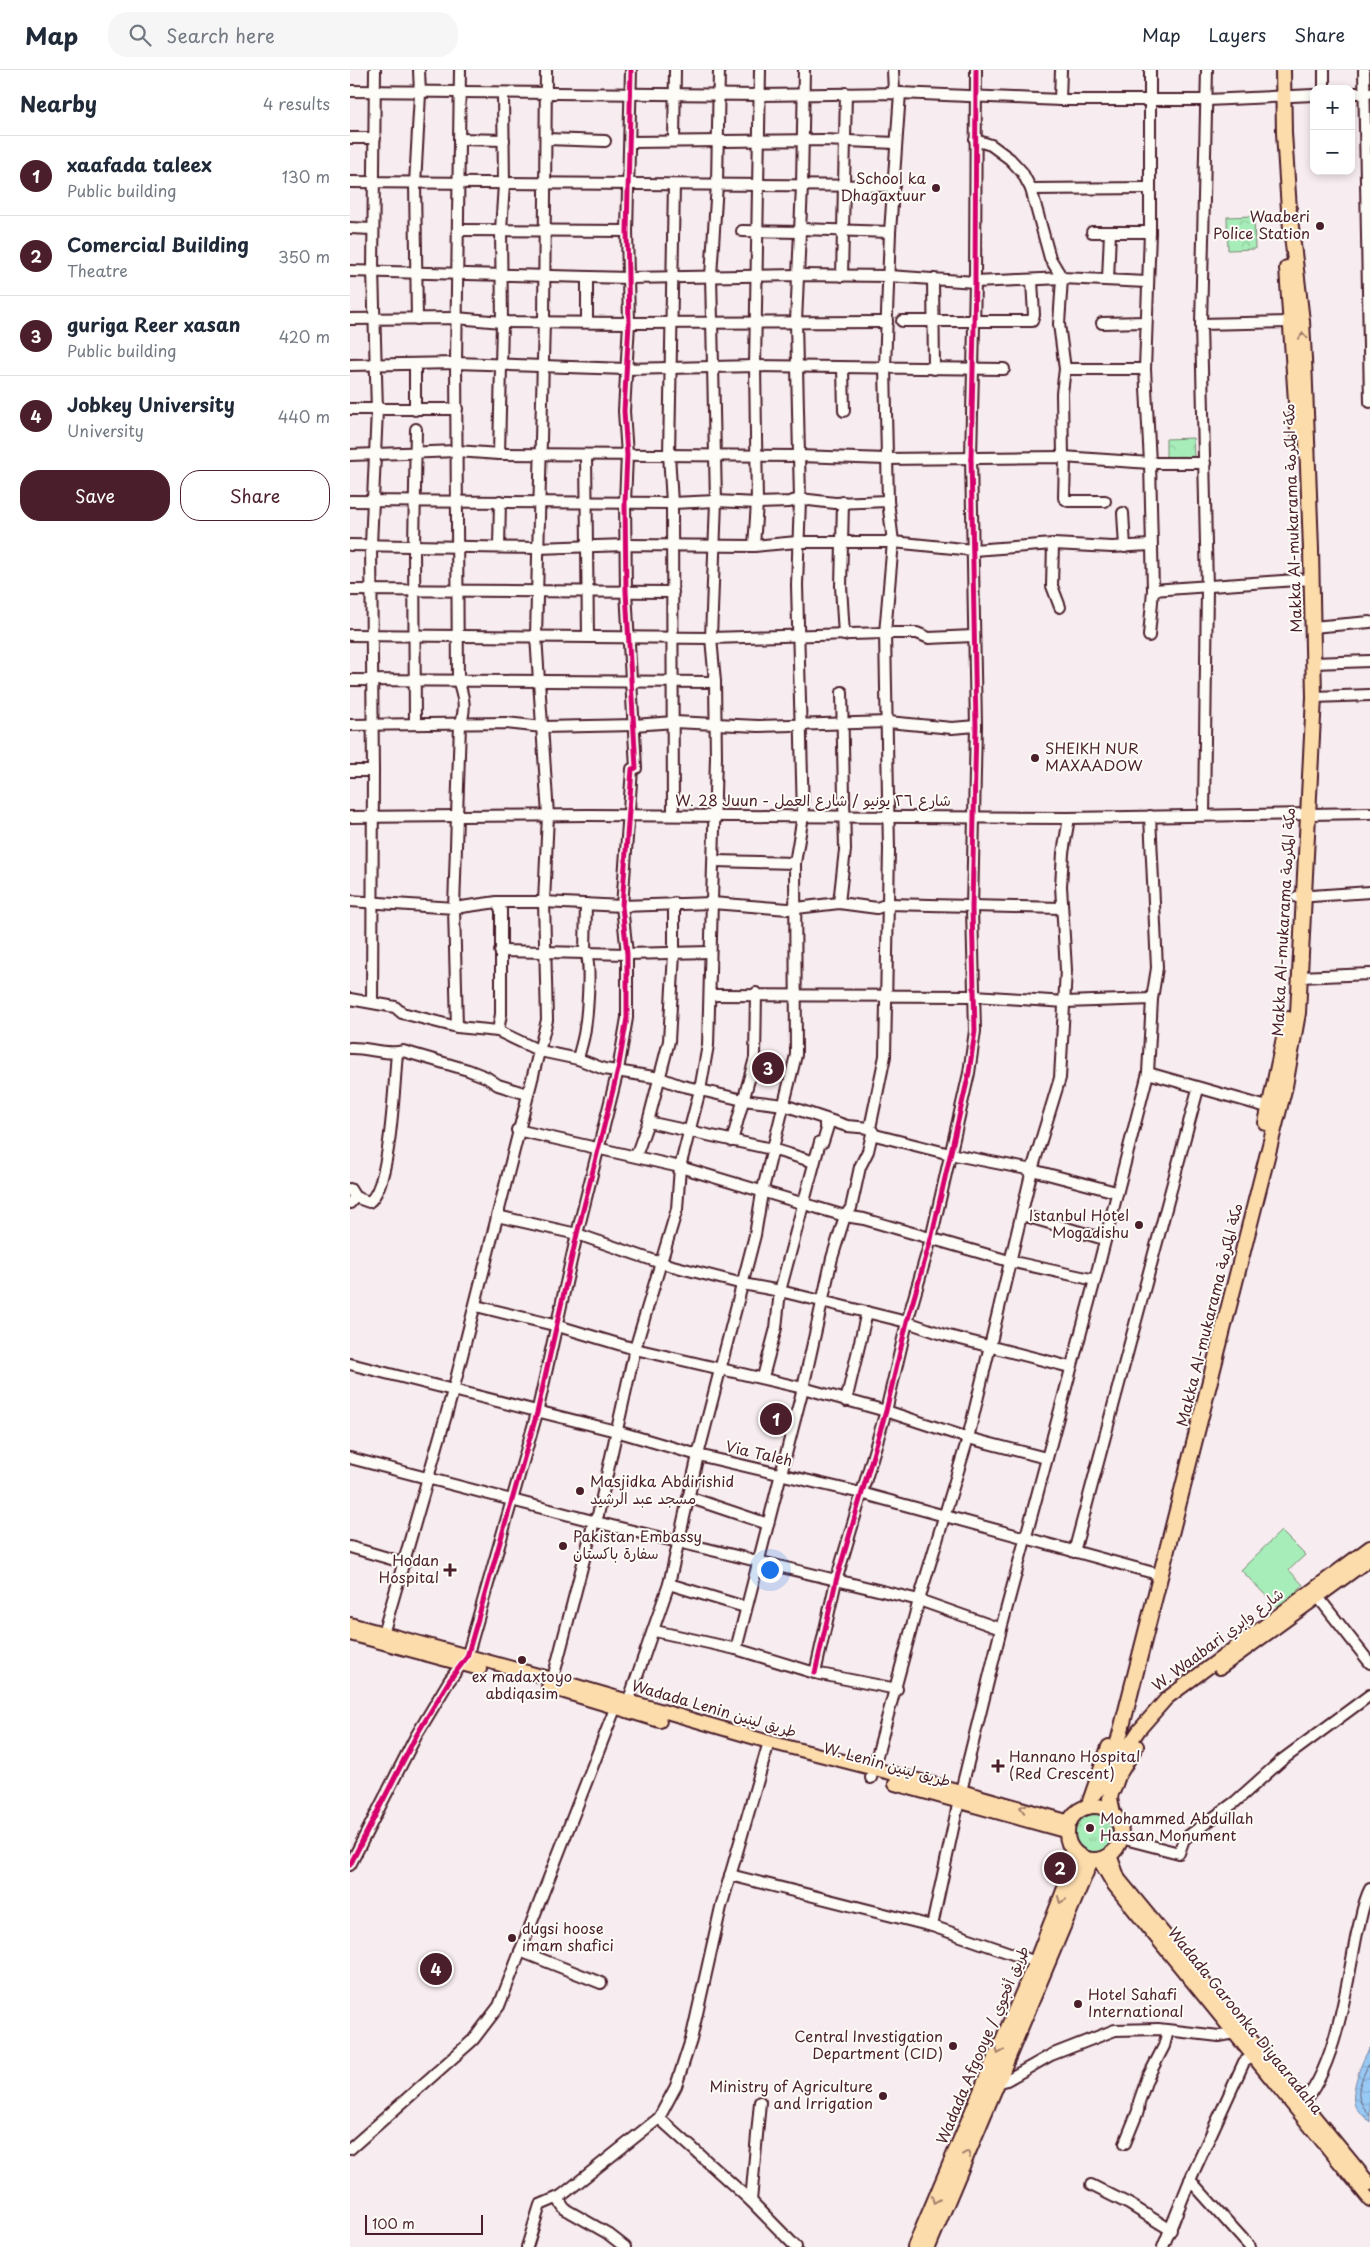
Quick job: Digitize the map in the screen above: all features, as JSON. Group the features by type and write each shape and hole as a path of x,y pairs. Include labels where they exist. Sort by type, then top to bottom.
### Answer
{"highway":[{"name":"Makka Al-mukarama مكة المكرمة","path":"1275,70 1302,321 1303,450 1314,697 1303,816"},
{"name":"Makka Al-mukarama مكة المكرمة","path":"1283,70 1279,96 1291,322 1303,450"},
{"name":"Makka Al-mukarama مكة المكرمة","path":"1113,1814 1110,1799 1112,1768 1158,1574 1274,1109 1293,1053 1300,976 1308,580"},
{"name":"Makka Al-mukarama مكة المكرمة","path":"1274,1109 1288,1017 1301,896"},
{"name":"Makka Al-mukarama مكة المكرمة","path":"1089,1805 1106,1755 1158,1574"},
{"path":"928,2247 1094,1857 1117,1848 1121,1838 1120,1825 1113,1814 1100,1807 1089,1805 1081,1809 1069,1827 1069,1841 1094,1857"},
{"name":"Wadada Afgooye / طريق أفجوي","path":"915,2247 1036,1962 1094,1857"}],"main road":[{"name":"W. Waabari شارع وابري","path":"1089,1805 1139,1730 1167,1698 1370,1547"},
{"name":"W. Waabari شارع وابري","path":"1110,1799 1119,1776 1134,1750 1159,1718 1172,1705 1370,1559"},
{"name":"Wadada Lenin طريق لينين","path":"350,1624 465,1661 552,1684 686,1724 960,1796 1069,1827"},
{"path":"350,1634 465,1661"},
{"name":"Wadada Garoonka Diyaaradaha","path":"1094,1857 1113,1884 1351,2168 1370,2200"},
{"name":"Wadada Garoonka Diyaaradaha","path":"1351,2168 1370,2184"}],"street":[{"path":"372,1002 374,954 372,902 374,771 371,501 377,410 374,364 375,319 372,229 375,70"},
{"path":"417,319 415,184 420,94 419,70"},
{"path":"457,1027 454,908 460,724 464,716 463,695 458,680 457,591 456,318 459,230 460,70"},
{"path":"383,1634 405,1563 476,1306 517,1130 547,1020 544,902 548,815 536,636 537,548 541,501 545,276 546,70"},
{"path":"350,1865 416,1736 449,1681 465,1661 514,1500 537,1413 558,1326 577,1234 618,1070 627,1018 626,954 622,906 632,769 636,768 626,591 625,502 627,455 624,411 629,323 626,231 631,70"},
{"path":"674,142 675,70"},
{"path":"552,1684 594,1521 598,1515 635,1349 676,1209 680,1168 688,1130 700,1090 708,1045 716,816 715,682 711,638 716,500 711,276 719,142 719,70"},
{"path":"754,546 757,503 755,366 759,230 760,70"},
{"path":"350,2149 484,2027 499,2006 654,1631 680,1541 698,1455 743,1284 772,1149 796,1055 795,863 802,816 797,542 800,498 796,322 801,230 804,70"},
{"path":"736,1649 745,1607 803,1388 821,1301 845,1216 851,1208 860,1167 872,1139 870,1128 885,1056 889,815 885,633 893,542 888,501 886,459 885,367 890,232 896,143 897,93 894,70"},
{"path":"815,1673 836,1581 886,1411 907,1322 931,1240 969,1073 975,1031 972,908 976,726 971,457 975,282 974,97 976,70"},
{"path":"1060,100 1061,70"},
{"path":"1149,636 1153,590 1150,463 1145,369 1150,232 1150,70"},
{"path":"1204,814 1207,588 1201,324 1207,70"},
{"path":"1324,70 1324,85"},
{"path":"1364,70 1367,93 1370,402"},
{"path":"350,91 420,94 675,95 897,93 1060,100 1207,100 1310,95"},
{"path":"842,276 846,93"},
{"path":"498,454 502,322 501,230 504,184 503,94"},
{"path":"350,138 375,138"},
{"path":"459,139 504,140"},
{"path":"546,139 605,141"},
{"path":"975,140 991,145 1010,158 1022,172 1030,189 1050,258 1062,278 1059,324 1060,345 1065,369 1062,393 1064,498 1068,501 1105,501"},
{"path":"630,142 844,141 896,143"},
{"path":"350,182 545,185 894,186"},
{"path":"673,815 674,681 672,637 672,503 669,454 674,277 674,185"},
{"path":"1030,189 1150,188"},
{"path":"350,228 372,229"},
{"path":"459,230 626,231"},
{"path":"742,230 890,232"},
{"path":"1092,232 1150,232"},
{"path":"1108,280 1110,232"},
{"path":"350,272 502,273 629,278 799,275 889,276 975,282 1032,281 1062,278 1147,282"},
{"path":"587,277 587,322"},
{"path":"933,278 934,369"},
{"path":"902,321 1032,321 1034,315 1032,281"},
{"path":"350,319 456,318 502,322 629,323 887,322"},
{"path":"1102,323 1146,322"},
{"path":"1201,324 1291,322"},
{"path":"350,365 456,363 626,369 797,366 1004,370"},
{"path":"415,365 415,410"},
{"path":"843,368 844,411"},
{"path":"1065,369 1145,369"},
{"path":"350,409 457,409"},
{"path":"415,724 414,500 417,452 416,429"},
{"path":"350,455 457,451 498,454 669,454 886,459 971,457 1064,458 1150,463 1205,463"},
{"path":"586,455 588,636"},
{"path":"350,501 672,503 716,500 757,503 789,502 800,498 843,502 888,501"},
{"path":"499,547 500,501"},
{"path":"843,502 841,586 844,635"},
{"path":"1123,513 1125,547"},
{"path":"350,545 537,548 626,544 754,546 797,542 893,542 973,550 1053,544 1125,547 1151,545"},
{"path":"1053,544 1052,586 1060,606"},
{"path":"1153,590 1308,580"},
{"path":"350,590 673,592"},
{"path":"1312,627 1370,622"},
{"path":"350,635 711,638 917,633 929,638 973,636"},
{"path":"1313,663 1370,661"},
{"path":"350,680 715,682"},
{"path":"839,903 845,850 842,692"},
{"path":"1314,697 1370,695"},
{"path":"350,725 506,723 543,727 634,726 674,722 715,722 758,726 888,722 952,728 976,726"},
{"path":"350,771 374,771"},
{"name":"W. 28 Juun - شارع ٢٦ يونيو / شارع العمل","path":"350,817 458,815 889,815 1069,818 1204,814 1303,816 1370,813"},
{"path":"932,1926 960,1796 1001,1629 1070,1367 1095,1280 1148,1073 1152,999 1156,968 1150,816"},
{"path":"872,1774 897,1690 919,1600 968,1438 1032,1170 1060,1078 1066,970 1061,908 1063,853 1069,818"},
{"path":"715,861 795,863"},
{"path":"1301,896 1370,892"},
{"path":"350,901 454,908 497,902 544,902 622,906 712,903 796,908 839,903 877,908 888,904 972,908 1061,908"},
{"path":"497,902 501,910 501,1014 498,1031"},
{"path":"636,1156 648,1122 669,1041 674,953 674,903"},
{"path":"578,1059 585,1030 588,987 588,957 585,952 586,904"},
{"path":"500,951 626,954 710,952"},
{"path":"1300,976 1370,974"},
{"path":"732,1141 754,1058 756,994"},
{"path":"710,995 975,996 1065,1002 1152,999"},
{"path":"350,999 395,1006 402,1013 457,1027 498,1031 540,1050 578,1059 604,1068 660,1078 743,1100 784,1105 847,1126 870,1128 875,1135 884,1138 950,1154 1032,1170 1116,1192"},
{"path":"350,1048 364,1047 397,1053 403,1051 468,1070 486,1077 498,1085 527,1094"},
{"path":"352,1196 369,1202 376,1197 383,1179 397,1053"},
{"path":"1148,1073 1198,1089 1274,1109"},
{"path":"1074,1552 1198,1089"},
{"path":"763,1377 776,1328 780,1291 815,1158 828,1126 824,1125 825,1119"},
{"path":"648,1122 772,1149 811,1162 815,1158"},
{"path":"517,1130 636,1156 804,1205 864,1219 931,1240 1009,1261 1095,1280"},
{"path":"1022,1214 1104,1239"},
{"path":"497,1216 577,1234 661,1263 907,1322 945,1335 1070,1367"},
{"path":"476,1306 558,1326 635,1349 763,1377 886,1411 968,1438 1046,1458"},
{"path":"846,1401 867,1312"},
{"name":"Via Taleh","path":"350,1364 537,1413 616,1431 698,1455 861,1493 1158,1574"},
{"path":"350,1458 594,1521 919,1600 1001,1629"},
{"path":"688,1498 768,1524"},
{"path":"350,1547 405,1563"},
{"path":"669,1584 745,1607"},
{"path":"1318,1597 1370,1662"},
{"path":"654,1631 736,1649 815,1673 897,1690"},
{"path":"1121,1838 1179,1853 1184,1839 1235,1802 1282,1760 1370,1695"},
{"path":"527,2247 540,2205 561,2196 659,2118 676,2086 691,2040 730,1875 768,1746"},
{"path":"730,1875 932,1926 1036,1962"},
{"path":"1299,2106 1325,2066 1332,2046 1361,1917 1370,1889"},
{"path":"520,1952 601,1983"},
{"path":"997,2083 1007,2080 1051,2055 1115,2030 1168,2031 1219,2036 1238,2031"},
{"path":"1125,2143 1138,2111 1147,2079 1164,2046 1168,2031"},
{"path":"1163,2247 1190,2180 1244,2062 1257,2054"},
{"path":"751,2201 760,2102"},
{"path":"659,2118 751,2201 796,2247"},
{"path":"1190,2180 1250,2247"},
{"path":"1091,2185 1129,2204 1171,2230"},
{"path":"561,2196 560,2202 565,2209 610,2242 625,2247"}],"green space":[{"path":"1254,216 1255,249 1228,250 1227,217"},
{"path":"1193,438 1194,457 1166,457 1166,439"},
{"path":"1281,1531 1305,1555 1289,1570 1303,1585 1279,1609 1241,1570"},
{"path":"1094,1814 1107,1820 1113,1833 1107,1846 1094,1852 1081,1846 1075,1833 1081,1820"}],"water":[{"path":"1370,2048 1370,2122 1356,2108 1354,2095 1363,2060"}],"cycle path":[{"path":"350,1865 416,1736 449,1681 467,1657 537,1413 577,1234 618,1070 627,1018 627,954 622,906 632,769 636,768 626,591 625,502 627,455 624,411 629,323 627,231 631,70"},
{"path":"815,1673 836,1581 886,1411 907,1322 931,1239 969,1073 975,1031 972,908 976,726 971,457 975,282 976,70"}],"place":[{"name":"School ka Dhagaxtuur","path":"936,188"},
{"name":"Waaberi Police Station","path":"1320,226"},
{"name":"SHEIKH NUR MAXAADOW","path":"1035,758"},
{"name":"guriga Reer xasan","path":"768,1068"},
{"name":"Istanbul Hotel Mogadishu","path":"1139,1225"},
{"name":"xaafada taleex","path":"776,1419"},
{"name":"Masjidka Abdirishid مسجد عبد الرشيد","path":"580,1491"},
{"name":"Pakistan Embassy سفارة باكستان","path":"563,1546"},
{"name":"Hodan Hospital","path":"450,1570"},
{"name":"ex madaxtoyo abdiqasim","path":"522,1660"},
{"name":"Hannano Hospital (Red Crescent)","path":"998,1766"},
{"name":"Mohammed Abdullah Hassan Monument","path":"1090,1828"},
{"name":"Comercial Building","path":"1060,1868"},
{"name":"dugsi hoose imam shafici","path":"512,1938"},
{"name":"Jobkey University","path":"436,1969"},
{"name":"Hotel Sahafi International","path":"1078,2004"},
{"name":"Central Investigation Department (CID)","path":"953,2046"},
{"name":"Ministry of Agriculture and Irrigation","path":"883,2096"}]}
